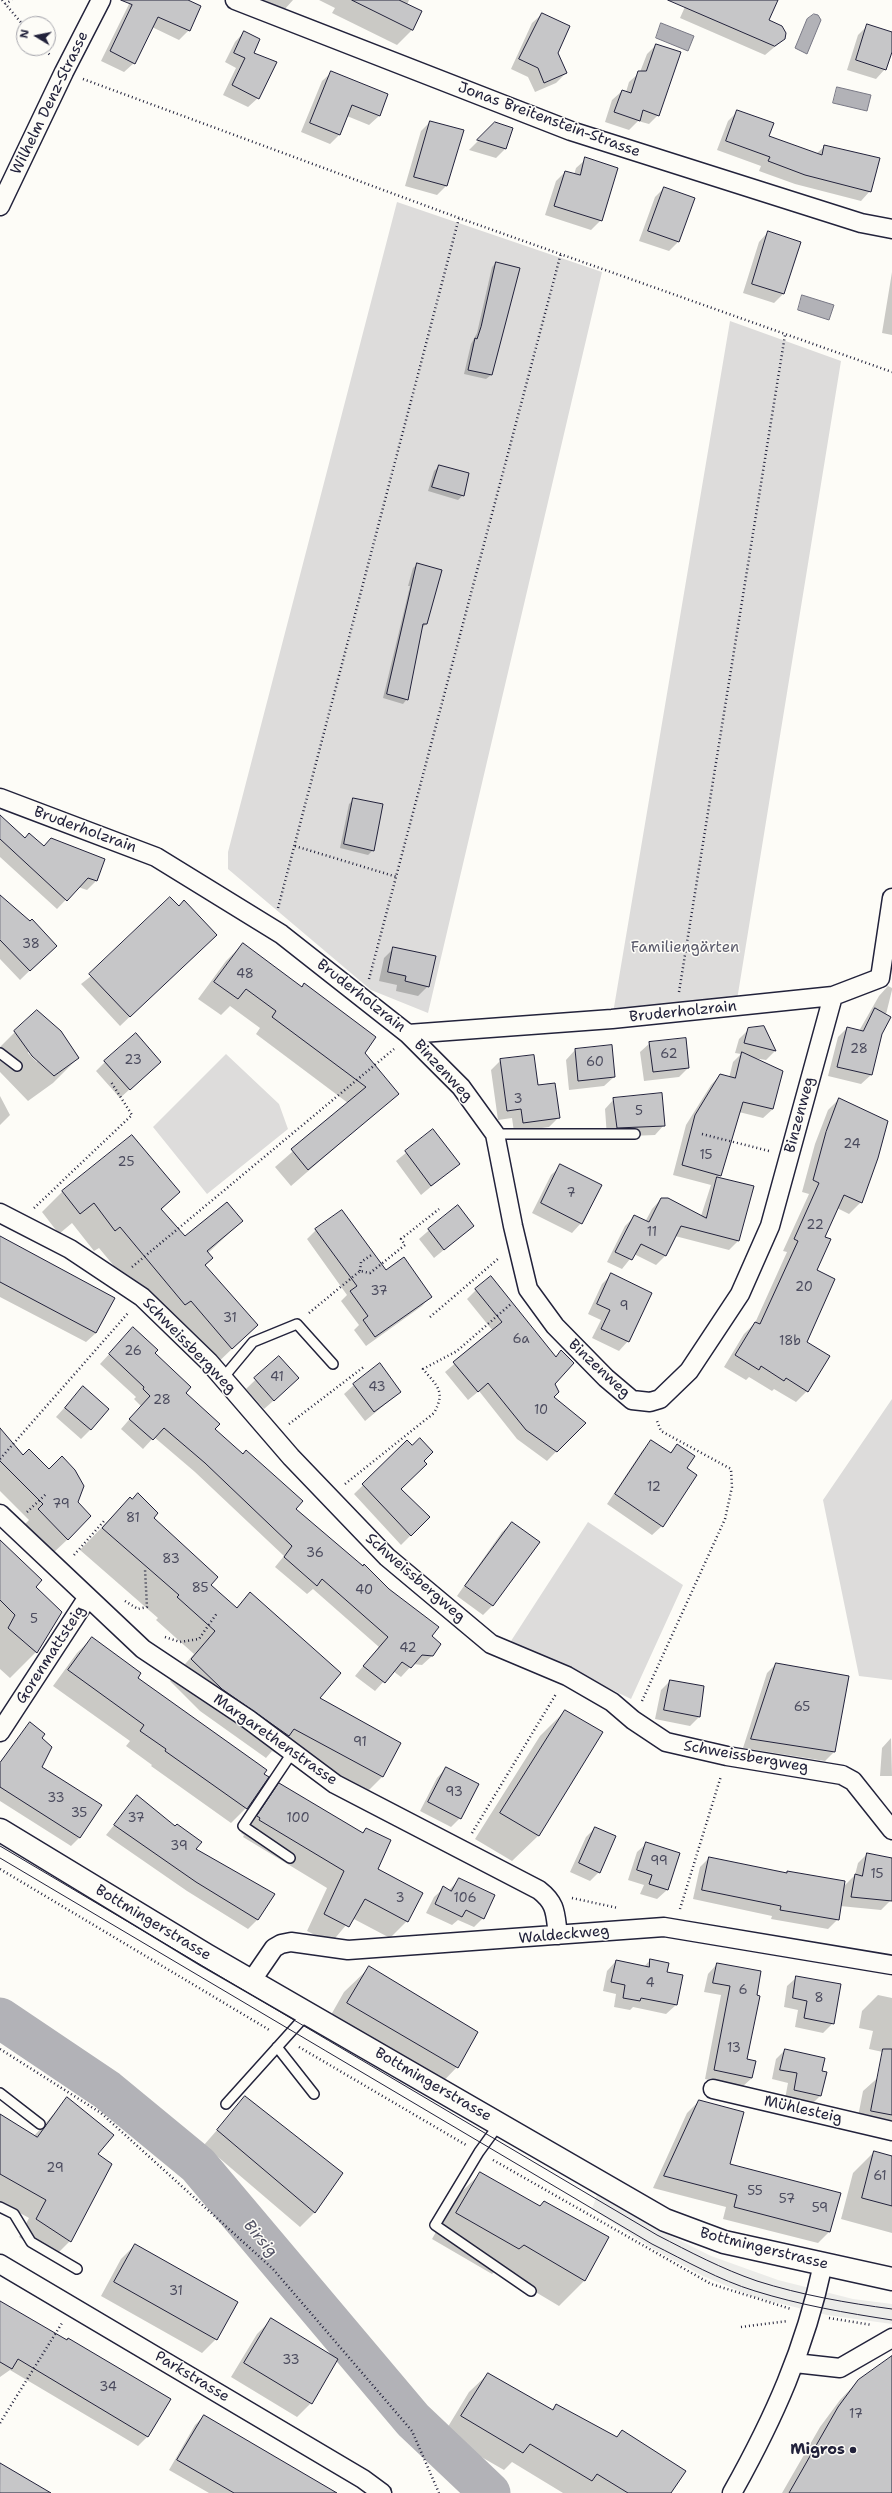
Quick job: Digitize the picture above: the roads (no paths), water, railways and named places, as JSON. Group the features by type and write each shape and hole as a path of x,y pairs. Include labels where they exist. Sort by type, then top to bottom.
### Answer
{"main road":[{"name":"Bottmingerstrasse","path":"0,1830 199,1951 500,2123 638,2205 679,2226 724,2242 892,2280"}],"street":[{"name":"Wilhelm Denz-Strasse","path":"0,206 64,72 101,0"},
{"name":"Jonas Breitenstein-Strasse","path":"235,0 571,131 861,223 892,229"},
{"name":"Bruderholzrain","path":"0,798 156,857 272,928 409,1035 681,1012 833,996 886,981"},
{"path":"886,981 892,898"},
{"name":"Binzenweg","path":"409,1035 461,1087 495,1134 528,1289 555,1326 606,1378 632,1400 650,1402 660,1399 689,1371 740,1294 770,1226 833,996"},
{"name":"Schweissbergweg","path":"0,1213 70,1249 142,1297 223,1378 273,1436 387,1557 491,1644 567,1676 612,1702 633,1720 666,1742 727,1756 842,1775 853,1781 892,1830"},
{"name":"Margarethenstrasse","path":"6,1520 59,1572 143,1649 248,1719 335,1784 539,1890 554,1905 558,1935"},
{"name":"Gorenmattsteig","path":"0,1732 88,1597"},
{"name":"Waldeckweg","path":"252,1980 274,1948 281,1944 291,1942 348,1950 664,1928 892,1965"},
{"name":"Mühlesteig","path":"713,2089 892,2131"},
{"name":"Parkstrasse","path":"0,2264 363,2478 382,2493"},
{"path":"732,2493 766,2432 795,2363 811,2315 823,2264"},
{"path":"795,2363 840,2368 891,2341"}],"lane":[{"path":"0,1052 17,1066"},
{"path":"495,1134 635,1134"},
{"path":"223,1378 253,1342 297,1324 333,1364"},
{"path":"290,1858 243,1826 292,1752"},
{"path":"226,2104 308,2013"},
{"path":"277,2047 314,2094"},
{"path":"0,2093 40,2124"},
{"path":"500,2123 479,2152 434,2225 531,2291"},
{"path":"0,2207 14,2214 31,2242 77,2269"}],"waterway":[{"name":"Birsig","path":"0,2018 107,2090 198,2165 413,2420 490,2493"}],"tram line":[{"path":"0,1846 657,2235 719,2266 757,2281 824,2298 892,2309"},
{"path":"0,1858 652,2244 716,2276 742,2287 823,2308 892,2320"}],"place":[{"name":"Migros","path":"853,2450"}],"park label":[{"name":"Familiengärten","path":"685,948"}]}
